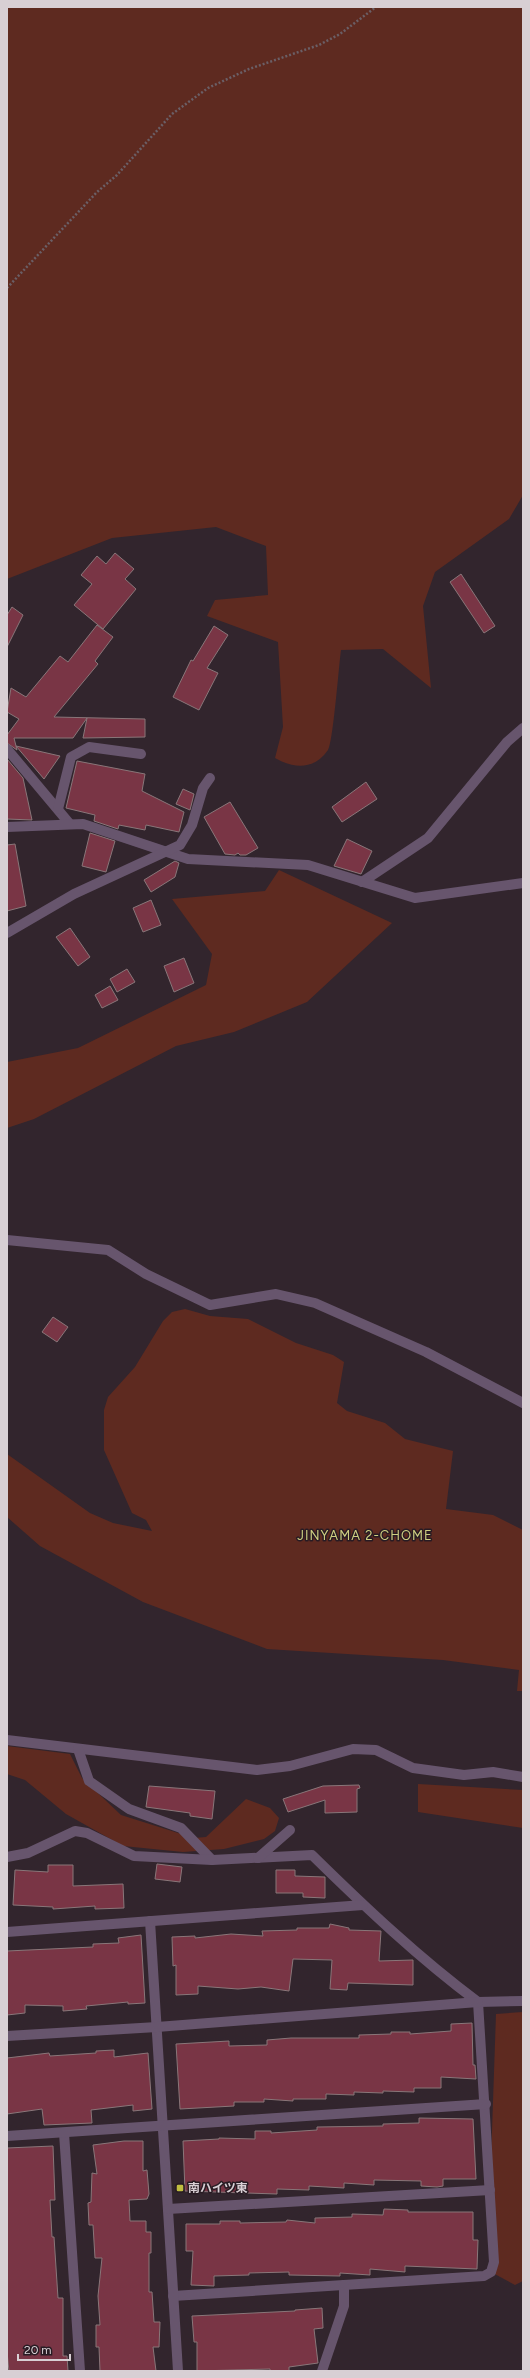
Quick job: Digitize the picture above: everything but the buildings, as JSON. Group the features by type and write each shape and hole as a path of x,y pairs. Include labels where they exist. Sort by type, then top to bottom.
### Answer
{"street":[{"path":"362,882 428,838 507,742 523,728"},
{"path":"58,808 71,757 89,747 141,754"},
{"path":"7,749 18,765 58,808 69,823"},
{"path":"7,933 74,894 164,851 180,845 192,825 203,788 210,778"},
{"path":"7,827 69,823 84,824 188,859 308,865 415,898 523,884"},
{"path":"7,1240 108,1250 146,1274 210,1305 276,1294 315,1303 426,1352 523,1403"},
{"path":"7,1740 257,1770 290,1766 353,1749 376,1750 413,1768 464,1775 493,1772 523,1777"},
{"path":"78,1749 89,1781 129,1809 182,1828 212,1860"},
{"path":"7,1857 28,1853 75,1830 88,1833 134,1856 212,1860 312,1855 363,1905 437,1971 478,2002 486,2104 494,2262 491,2272 484,2276 173,2296"},
{"path":"258,1858 290,1830"},
{"path":"7,1932 363,1905"},
{"path":"150,1921 178,2371"},
{"path":"7,2036 157,2027 478,2002 523,2001"},
{"path":"7,2136 486,2104"},
{"path":"64,2132 80,2371"},
{"path":"168,2209 490,2190"},
{"path":"322,2371 344,2306 344,2285"}],"path":[{"path":"7,288 97,192 117,175 172,114 208,88 248,69 319,45 340,34 376,7"}],"shaded area":[{"path":"7,7 523,7 523,495 509,519 435,572 423,606 431,688 383,649 341,650 330,745 322,757 310,764 296,766 282,762 275,758 283,727 278,642 207,616 215,600 268,595 266,546 216,527 112,538 7,579"},
{"path":"279,870 392,923 307,1002 234,1032 176,1046 34,1119 7,1128 7,1062 78,1048 206,985 212,954 172,899 265,891"},
{"path":"185,1309 210,1316 248,1319 296,1343 333,1355 344,1362 337,1403 347,1411 385,1423 405,1439 453,1451 446,1509 493,1515 523,1530 523,1691 517,1691 519,1670 443,1660 267,1649 143,1602 40,1546 7,1517 7,1454 90,1513 113,1523 152,1531 146,1520 132,1513 104,1450 104,1410 108,1397 135,1367 163,1321 172,1312"},
{"path":"7,1746 70,1754 82,1778 121,1815 194,1838 206,1837 246,1799 270,1808 279,1818 275,1831 264,1839 224,1849 183,1852 123,1846 66,1814 25,1780 7,1774"},
{"path":"418,1784 523,1790 523,1828 418,1812"},
{"path":"523,2012 523,2281 515,2285 491,2272 490,2190 496,2014"}],"place":[{"name":"南ハイツ東","path":"180,2188"}],"district":[{"name":"JINYAMA 2-CHOME","path":"365,1535"}]}
